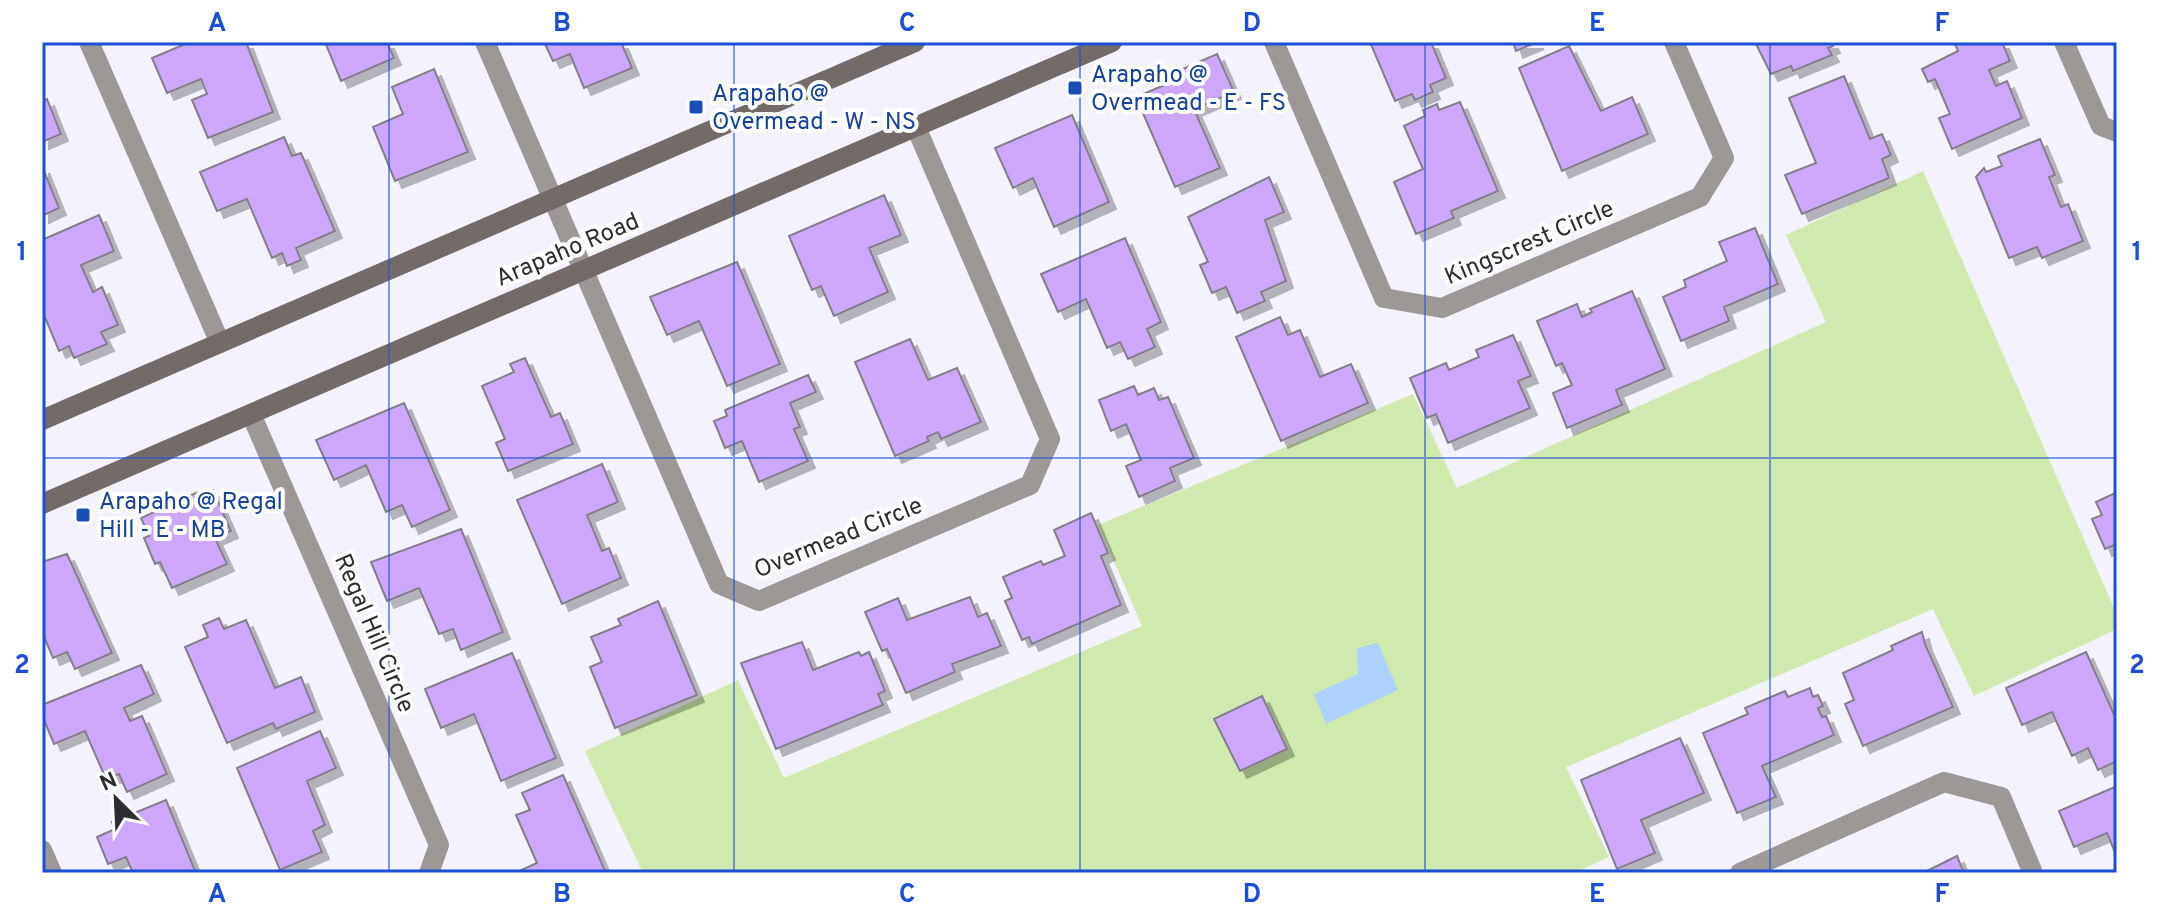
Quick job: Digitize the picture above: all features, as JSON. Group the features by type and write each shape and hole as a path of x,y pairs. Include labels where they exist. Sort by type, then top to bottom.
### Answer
{"main road":[{"path":"42,420 553,199 882,49 915,42"},
{"name":"Arapaho Road","path":"42,504 1112,42"}],"street":[{"path":"89,42 220,343"},
{"name":"Overmead Circle","path":"485,42 719,584 759,601 1030,485 1050,439 916,127"},
{"name":"Kingscrest Circle","path":"1274,42 1384,298 1442,308 1700,197 1724,158 1674,42"},
{"path":"2064,42 2101,126 2117,132"},
{"name":"Regal Hill Circle","path":"251,414 439,845 429,873"},
{"path":"1740,873 1944,782 2001,797 2033,873"},
{"path":"42,850 52,873"}],"green space":[{"path":"1923,171 2117,615 2117,629 1974,696 1933,609 1566,767 1609,857 1573,873 643,873 585,751 738,680 784,778 1142,626 1098,525 1413,394 1457,488 1826,322 1786,235"}],"water":[{"path":"1378,643 1398,690 1326,724 1314,694 1358,674 1357,648"}],"building":[{"path":"190,42 246,42 273,112 208,138 192,100 207,94 201,79 167,93 152,58"},
{"path":"325,42 387,42 394,58 341,81"},
{"path":"544,42 621,42 632,68 584,88 570,54 553,61"},
{"path":"1370,42 1431,42 1446,78 1430,85 1433,92 1415,100 1412,94 1395,101"},
{"path":"1513,42 1537,42 1516,51"},
{"path":"1755,42 1831,42 1833,46 1828,48 1832,55 1793,71 1791,66 1771,74"},
{"path":"2002,42 2010,61 1989,70 1996,86 2007,81 2022,118 1952,149 1939,118 1950,114 1935,79 1928,82 1922,69 1958,51 1955,44"},
{"path":"1569,46 1601,111 1632,97 1648,134 1562,171 1519,68"},
{"path":"1217,54 1234,92 1194,109 1220,168 1175,187 1136,97 1181,78 1178,71"},
{"path":"434,69 468,152 395,181 373,127 403,114 392,87"},
{"path":"1844,76 1870,139 1882,134 1891,155 1882,159 1889,178 1802,214 1785,175 1816,163 1789,98"},
{"path":"47,99 61,134 42,142 42,102"},
{"path":"1460,102 1498,191 1451,211 1454,218 1416,234 1394,182 1423,169 1404,126 1425,116 1423,110 1437,104 1439,110"},
{"path":"1072,115 1109,202 1054,227 1033,178 1013,188 995,148"},
{"path":"284,137 292,156 301,153 335,231 296,248 301,260 287,266 282,253 272,258 247,199 217,211 200,172"},
{"path":"2040,139 2055,175 2049,177 2061,207 2068,204 2083,241 2042,258 2037,247 2009,258 1976,177 1984,168 1986,172 2002,166 1998,156"},
{"path":"42,166 59,208 42,216"},
{"path":"1269,177 1284,212 1265,220 1286,281 1261,292 1265,301 1237,313 1226,287 1212,293 1200,265 1208,262 1188,217"},
{"path":"884,195 901,235 869,248 888,292 834,316 821,286 812,290 789,236"},
{"path":"99,215 114,251 81,265 93,292 102,287 118,325 101,332 107,344 74,358 69,346 59,351 42,310 42,240"},
{"path":"1755,228 1778,284 1724,307 1729,321 1681,341 1663,297 1686,287 1684,280 1727,261 1719,242"},
{"path":"1125,238 1161,322 1147,329 1155,347 1128,359 1120,342 1107,348 1086,299 1058,312 1041,274"},
{"path":"737,262 780,364 727,386 699,321 667,335 650,297"},
{"path":"1632,291 1665,369 1616,390 1622,405 1567,428 1553,393 1572,385 1562,363 1556,366 1537,321 1577,304 1582,317 1592,312 1590,309"},
{"path":"1280,317 1288,335 1300,330 1320,377 1351,364 1368,403 1281,441 1236,337"},
{"path":"1513,335 1531,376 1518,381 1530,408 1448,443 1436,414 1427,418 1410,378 1446,363 1449,370 1479,357 1476,350"},
{"path":"910,339 928,380 957,368 981,422 941,439 938,432 927,437 929,441 895,456 855,362"},
{"path":"525,358 551,417 560,413 573,444 508,471 496,443 505,439 482,386 514,372 510,364"},
{"path":"808,375 816,392 790,403 800,427 794,429 808,461 759,482 742,441 725,448 714,421 727,416 725,410"},
{"path":"1134,386 1138,395 1154,388 1159,400 1168,397 1194,458 1170,468 1175,481 1139,497 1126,466 1141,460 1126,424 1111,431 1099,400"},
{"path":"404,403 450,510 412,527 402,505 386,512 366,465 334,480 316,440"},
{"path":"602,464 618,502 587,515 602,551 609,548 621,578 562,604 517,500"},
{"path":"213,490 231,531 215,538 227,564 172,588 160,562 155,564 144,538 149,536 141,518 198,492 200,496"},
{"path":"2117,492 2117,551 2114,545 2105,549 2092,519 2102,515 2096,502"},
{"path":"1091,513 1108,553 1101,556 1121,605 1032,644 1029,637 1022,640 1005,601 1012,598 1003,577 1041,561 1043,565 1065,556 1054,530"},
{"path":"461,529 503,632 461,650 453,629 439,634 419,588 387,601 371,562"},
{"path":"67,554 112,653 75,669 67,652 53,658 42,632 42,562"},
{"path":"970,597 978,617 987,613 1001,646 952,664 955,672 906,693 887,649 882,651 865,612 898,598 907,620"},
{"path":"658,601 697,695 615,728 590,667 602,662 591,637 621,625 618,619"},
{"path":"219,618 224,629 246,620 275,688 301,677 315,712 276,729 273,723 227,743 185,647 208,637 203,625"},
{"path":"1922,632 1953,707 1863,746 1845,704 1854,700 1843,673 1893,650 1891,646"},
{"path":"802,642 813,670 859,652 861,656 869,652 885,691 878,694 883,705 776,749 741,663"},
{"path":"2086,652 2117,721 2117,761 2098,770 2088,748 2072,756 2052,712 2022,725 2006,688"},
{"path":"512,653 556,758 501,781 474,714 441,728 425,689"},
{"path":"141,665 154,694 124,708 130,721 142,716 167,774 127,792 119,774 106,779 85,731 54,744 42,715 42,705"},
{"path":"1810,688 1813,697 1818,695 1823,706 1818,708 1822,717 1826,716 1834,735 1762,766 1776,797 1737,813 1703,733 1748,714 1745,708 1785,691 1788,697"},
{"path":"1262,696 1287,749 1240,771 1214,719"},
{"path":"320,731 336,768 307,781 325,825 313,831 322,852 280,870 237,768"},
{"path":"1680,738 1704,793 1641,820 1655,853 1617,869 1581,780"},
{"path":"563,775 606,873 515,873 537,863 516,815 530,810 522,793"},
{"path":"2117,786 2117,857 2107,833 2074,847 2059,811"},
{"path":"166,800 196,873 133,873 126,857 108,864 97,837 115,829 112,822"},
{"path":"1957,856 1964,873 1923,873"}],"place":[{"name":"Arapaho @ Overmead - E - FS","path":"1075,88"},
{"name":"Arapaho @ Overmead - W - NS","path":"696,107"},
{"name":"Arapaho @ Regal Hill - E - MB","path":"83,515"}]}
